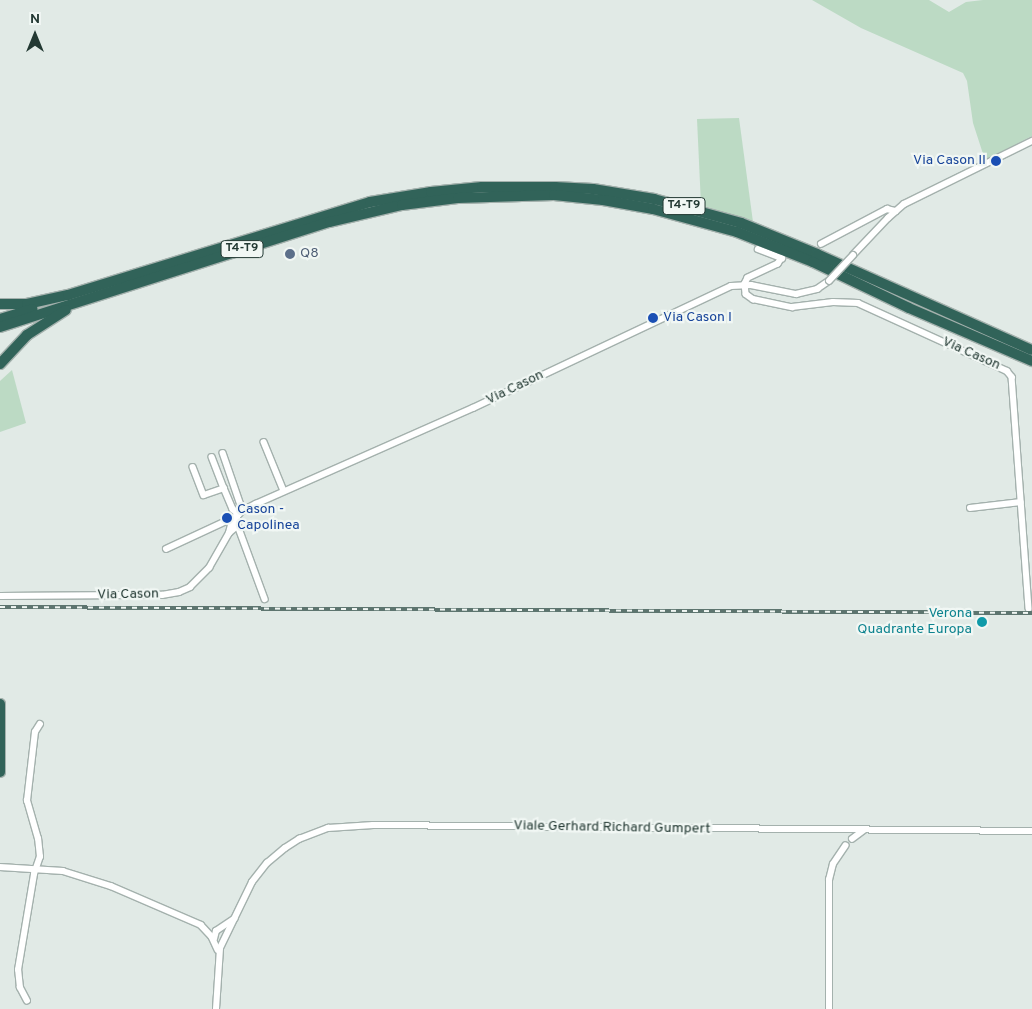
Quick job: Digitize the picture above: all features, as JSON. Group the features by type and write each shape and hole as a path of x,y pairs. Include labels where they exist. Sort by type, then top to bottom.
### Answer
{"highway":[{"name":"T4-T9","path":"0,319 68,295 370,202 431,192 482,187 555,186 654,199 740,223 809,251 1032,350"},
{"name":"T4-T9","path":"0,327 330,222 402,205 477,196 554,195 604,200 653,209 737,232 813,262 910,308 1032,361"},
{"path":"0,304 27,304 68,295"},
{"path":"0,364 26,336 52,317 84,300"},
{"path":"0,704 0,772"}],"street":[{"name":"Via Cason","path":"166,548 239,517 284,491 473,408 731,286 745,284 796,294 817,289 829,281 896,211 918,197 1032,141"},
{"name":"Via Cason","path":"821,244 887,209 896,211"},
{"name":"Via Cason","path":"758,249 782,258 781,261 748,278 745,284 746,294 753,299 775,305 807,307 833,302 858,303 1007,371 1012,377 1029,608"},
{"path":"264,442 284,491"},
{"path":"223,453 239,517 265,599"},
{"path":"212,458 233,509 239,517"},
{"path":"193,467 204,495 224,488"},
{"path":"970,508 1021,502"},
{"name":"Via Cason","path":"218,526 230,524 239,517"},
{"name":"Via Cason","path":"3,596 162,595 179,592 190,587 210,568 239,517"},
{"name":"Via Cason","path":"228,534 230,524"},
{"path":"218,526 228,534"},
{"path":"27,1000 20,988 18,970 40,850 28,811 27,793 34,732 40,724"},
{"name":"Viale Gerhard Richard Gumpert","path":"230,926 252,882 275,856 299,840 336,827 373,825 1032,831"},
{"path":"852,839 864,830"},
{"path":"829,1009 829,880 833,864 845,846"},
{"path":"0,867 63,872 96,880 193,921 206,929 215,941"},
{"path":"219,954 214,936 216,931 230,926"},
{"path":"218,1009 219,954 230,926"}],"green space":[{"path":"812,0 929,0 949,12 966,2 1032,0 1032,136 985,160 973,123 967,81 963,73 861,28"},
{"path":"739,118 753,222 701,205 697,119"},
{"path":"12,370 26,423 0,432 0,381"}],"railway":[{"path":"0,607 1032,613"}],"place":[{"name":"Via Cason II","path":"996,161"},
{"name":"Q8","path":"290,254"},
{"name":"Via Cason I","path":"653,318"},
{"name":"Cason - Capolinea","path":"227,518"},
{"name":"Verona Quadrante Europa","path":"982,622"}]}
